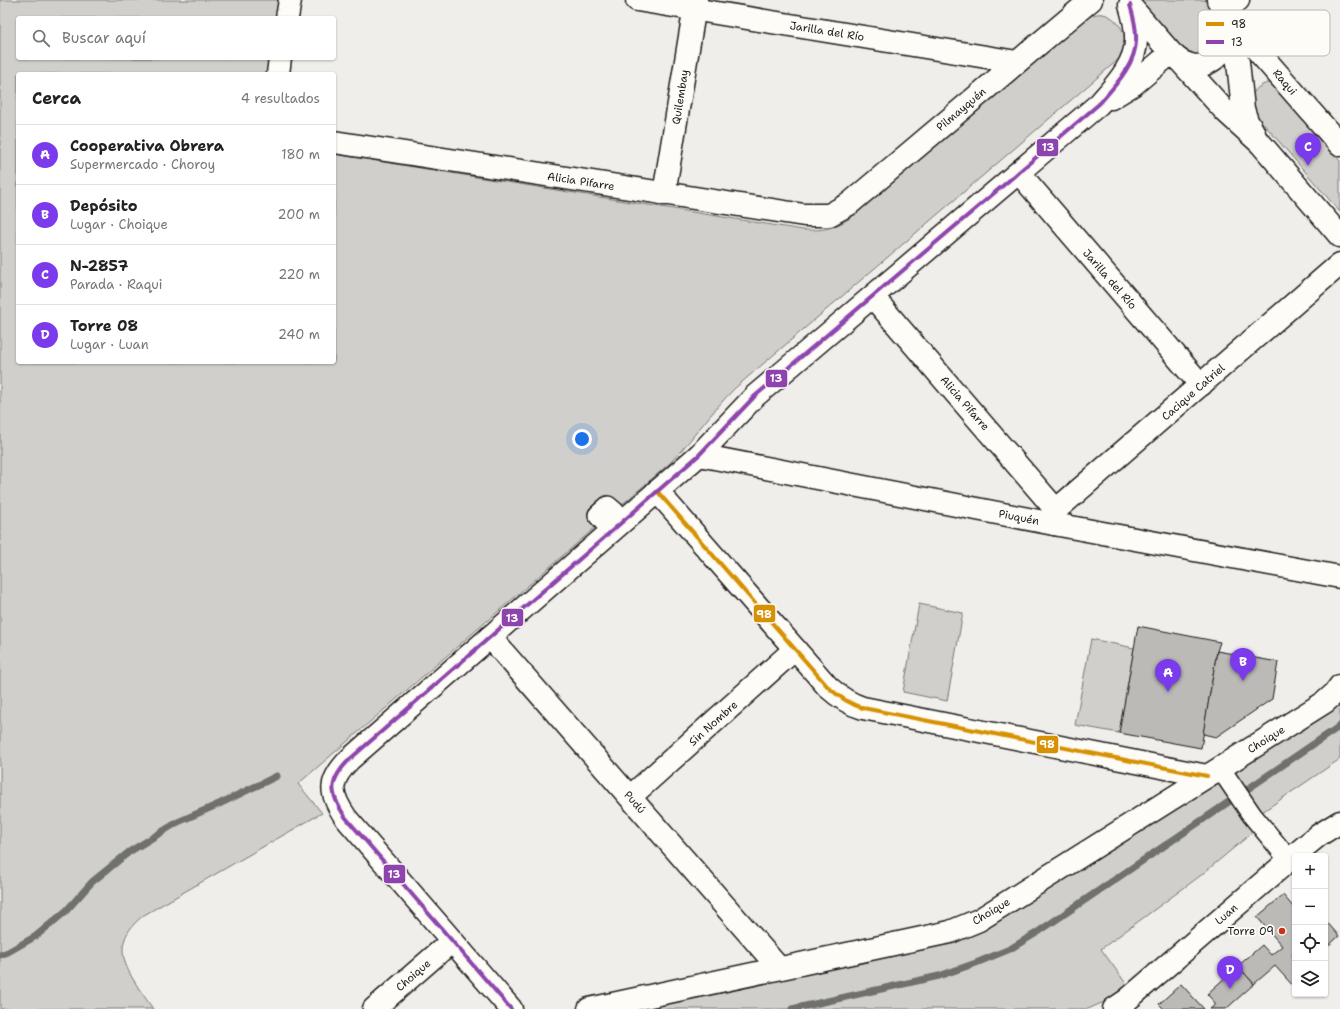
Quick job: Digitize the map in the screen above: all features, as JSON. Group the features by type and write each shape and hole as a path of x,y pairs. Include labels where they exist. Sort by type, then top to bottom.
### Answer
{"street":[{"path":"287,16 290,0"},
{"name":"Jarilla del Río","path":"637,0 695,5 1017,62"},
{"name":"Pilmayquén","path":"828,215 849,204 1091,0"},
{"path":"1128,3 1225,111 1261,144 1340,236"},
{"path":"511,1009 346,818 334,797 332,786 335,777 350,759 699,455 755,396 1099,104 1124,73 1135,49 1135,26 1128,3"},
{"name":"Quilembay","path":"664,194 695,5"},
{"path":"1175,57 1188,65 1197,66 1205,64 1217,56"},
{"path":"1237,56 1243,109 1247,121 1261,144"},
{"name":"Raqui","path":"1264,56 1340,145"},
{"path":"1099,104 1134,84 1175,57"},
{"path":"278,72 280,60"},
{"name":"Alicia Pifarre","path":"336,142 804,215 828,215"},
{"name":"Jarilla del Río","path":"1019,173 1201,385"},
{"name":"Cacique Catriel","path":"1055,517 1201,385 1340,264"},
{"name":"Alicia Pifarre","path":"873,296 1055,517"},
{"name":"Piuquén","path":"699,455 1055,517 1340,578"},
{"path":"657,491 828,687 839,697 851,704 863,708 1218,776 1290,860"},
{"name":"Pudú","path":"490,637 779,968"},
{"name":"Sin Nombre","path":"630,797 795,649"},
{"name":"Choique","path":"589,1009 950,932 979,920 1218,776 1325,702 1340,686"},
{"name":"Luan","path":"1123,1006 1319,835 1340,822"},
{"name":"Choique","path":"374,1009 452,941"}],"shaded area":[{"path":"0,0 279,0 276,16 16,16 16,60 270,60 268,72 16,72 16,364 336,364 336,154 803,230 826,229 844,222 857,213 1088,17 1101,14 1108,16 1118,23 1124,34 1125,40 1124,51 1119,59 735,388 669,464 298,784 322,813 144,915 132,927 125,939 123,950 125,962 137,985 153,1009 0,1009"},
{"path":"1133,0 1208,0 1215,10 1198,10 1198,55 1191,57"},
{"path":"1268,83 1277,87 1340,161 1340,212 1256,115 1252,102 1252,95 1258,88"},
{"path":"919,604 963,613 947,701 903,692"},
{"path":"1091,639 1134,648 1119,733 1075,725"},
{"path":"1340,704 1340,759 1246,823 1253,832 1200,876 1101,949 1127,985 1104,1002 1088,1009 635,1009 957,942 977,932 1332,711"}],"building":[{"path":"1138,626 1220,642 1217,651 1201,748 1119,733"},
{"path":"1217,651 1278,662 1272,699 1216,737 1203,734"},
{"name":"Torre 09","path":"1283,895 1292,906 1292,985 1275,966 1254,984 1238,966 1262,945 1271,955 1282,946 1257,917"},
{"path":"1328,923 1339,936 1328,946"},
{"path":"1238,966 1254,984 1226,1009 1210,1009 1216,1004 1207,994"},
{"path":"1181,984 1204,1009 1164,1009 1159,1004"}],"waterway":[{"path":"792,1009 939,976 1010,949 1038,932 1340,726"},
{"path":"0,955 36,936 66,911 92,882 129,852 178,822 277,776"}],"transit line":[{"name":"13","path":"511,1009 346,818 340,809 334,794 333,787 338,774 350,759 699,455 755,396 1099,104 1124,73 1136,46 1136,32 1130,5"},
{"name":"98","path":"657,491 828,687 849,702 863,708 1207,776"}],"place":[{"name":"N-2857","path":"1308,166"},
{"name":"Depósito","path":"1243,681"},
{"name":"Cooperativa Obrera","path":"1168,692"},
{"name":"Torre 09","path":"1282,931"},
{"name":"Torre 08","path":"1230,989"}]}
